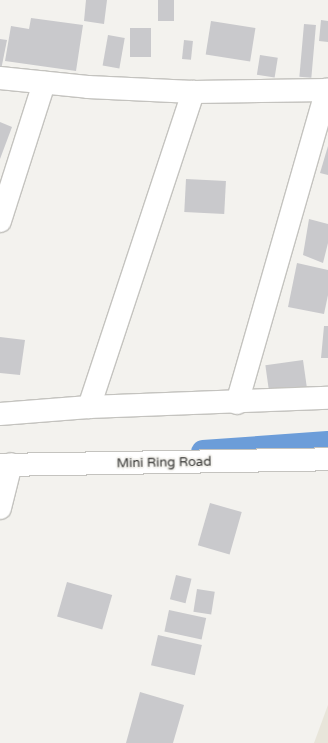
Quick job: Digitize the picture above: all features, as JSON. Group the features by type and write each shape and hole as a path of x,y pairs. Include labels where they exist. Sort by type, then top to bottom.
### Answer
{"street":[{"path":"0,78 44,83 193,92 327,90 237,403"},
{"path":"0,221 44,83"},
{"path":"88,407 193,92"},
{"path":"0,414 88,407 237,403 328,398"},
{"name":"Mini Ring Road","path":"6,465 328,459"},
{"path":"0,508 6,465"}],"shaded area":[{"path":"328,705 328,743 314,743"}],"building":[{"path":"86,0 107,0 104,24 84,21"},
{"path":"158,0 174,0 174,21 158,21"},
{"path":"31,18 83,25 76,71 5,61 11,26 29,29"},
{"path":"321,20 328,21 328,42 319,41"},
{"path":"211,21 255,28 250,62 206,55"},
{"path":"304,24 316,25 311,78 299,77"},
{"path":"130,28 151,28 151,57 130,57"},
{"path":"108,35 125,38 119,68 103,66"},
{"path":"0,39 7,40 1,70 0,70"},
{"path":"184,40 193,41 191,60 182,59"},
{"path":"260,55 278,58 275,78 257,75"},
{"path":"0,122 12,127 0,159"},
{"path":"328,146 328,175 320,173"},
{"path":"186,179 226,181 224,214 184,212"},
{"path":"309,219 328,224 328,243 323,263 303,255"},
{"path":"297,263 328,270 328,295 324,314 288,307"},
{"path":"324,326 328,326 328,358 321,358"},
{"path":"0,337 25,340 20,375 0,373"},
{"path":"303,360 308,395 270,400 265,365"},
{"path":"210,503 242,512 230,554 198,545"},
{"path":"176,575 192,579 185,603 170,599"},
{"path":"67,582 112,595 102,630 57,617"},
{"path":"197,589 215,592 211,615 193,612"},
{"path":"169,610 206,618 202,639 164,632"},
{"path":"158,635 202,645 195,675 151,665"},
{"path":"140,692 184,705 173,743 126,743"}],"waterway":[{"path":"203,452 328,443"}]}
